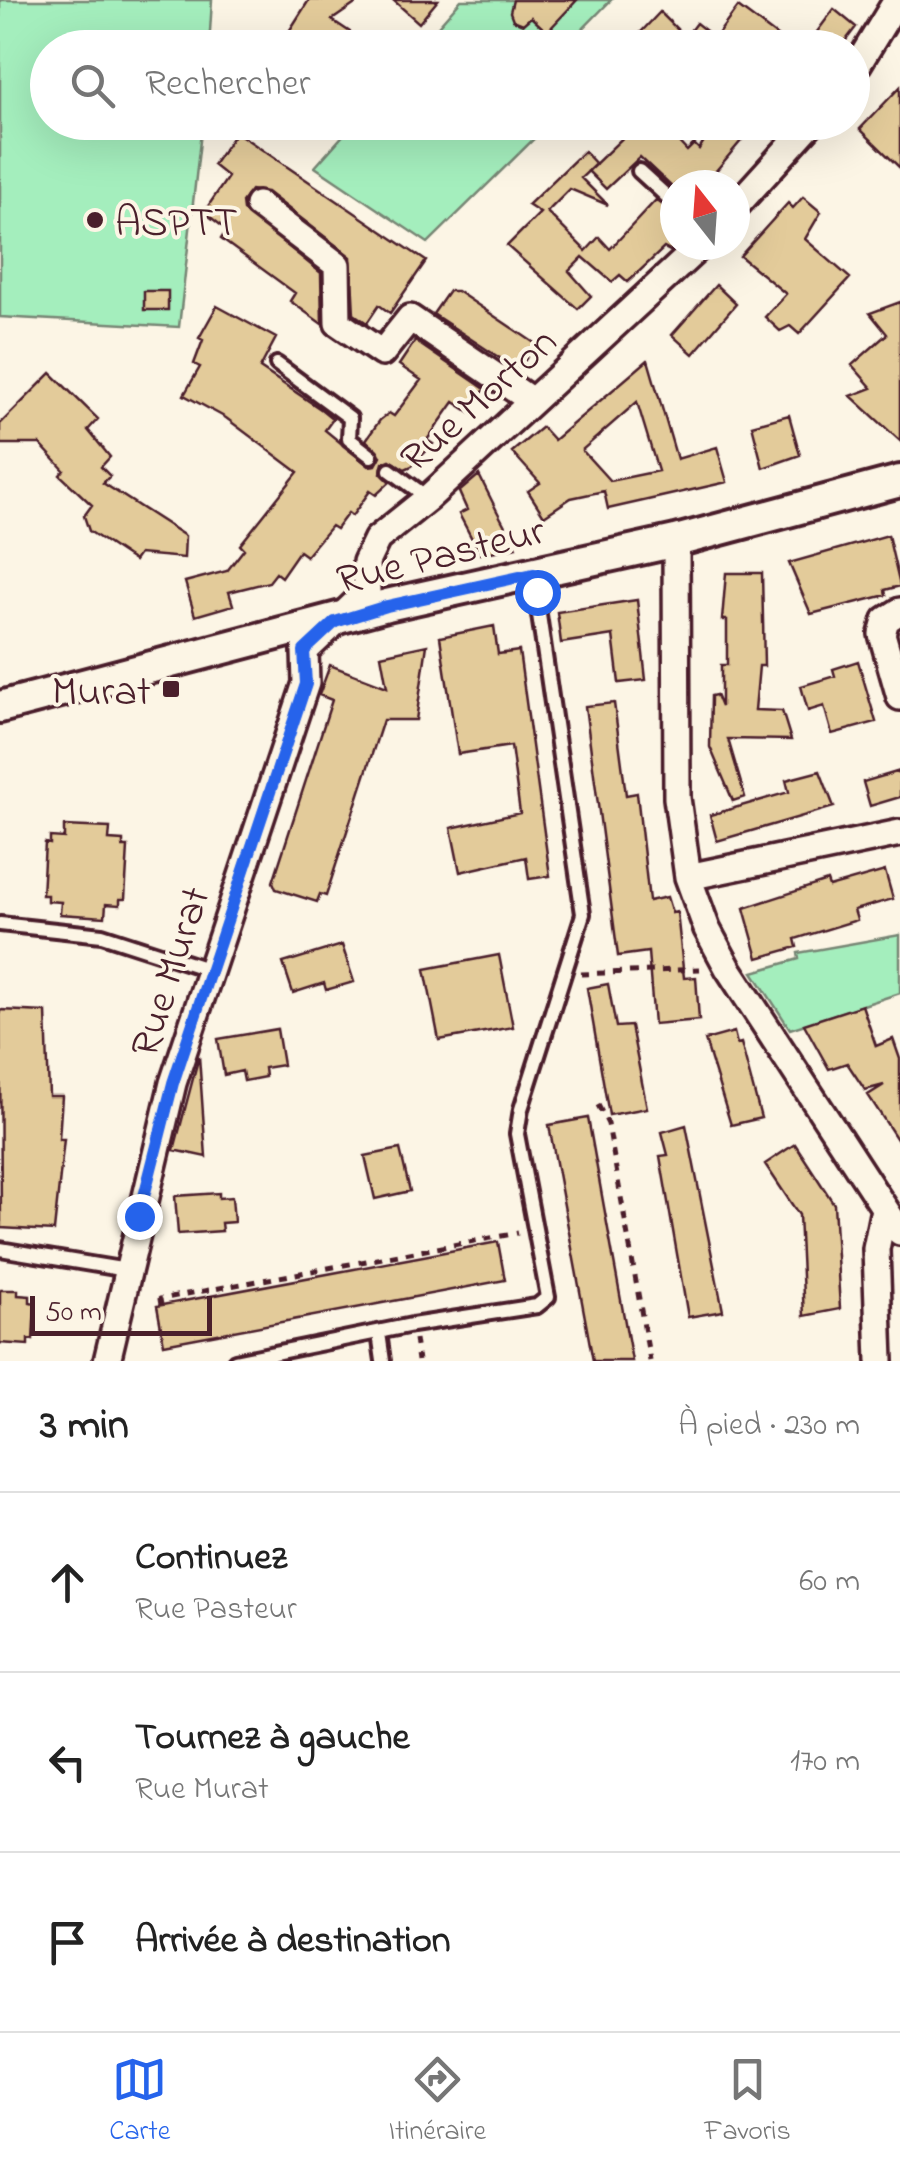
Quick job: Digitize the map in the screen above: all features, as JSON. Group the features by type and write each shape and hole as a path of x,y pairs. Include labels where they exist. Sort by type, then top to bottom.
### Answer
{"street":[{"path":"870,44 897,0"},
{"path":"750,190 796,140"},
{"path":"258,206 337,265 338,323 382,353 410,318 532,401"},
{"name":"Rue Morton","path":"335,622 366,592 366,562 377,538 428,498 685,260"},
{"name":"Rue Pasteur","path":"0,707 387,606 676,541 900,481"},
{"path":"676,541 676,798 688,876 707,930 728,968 900,1232"},
{"path":"900,611 886,620 882,634 900,697"},
{"name":"Rue Murat","path":"106,1361 173,1083 306,684 304,651 335,622"},
{"path":"688,876 900,832"},
{"path":"880,1361 876,1249 884,1209"}],"lane":[{"path":"639,171 660,190"},
{"path":"277,364 350,418 349,438 371,456"},
{"path":"390,470 428,498"},
{"path":"234,1361 537,1306 548,1297 517,1134 584,914 533,574"},
{"path":"0,924 102,935 210,970"},
{"path":"0,1248 127,1270"},
{"path":"379,1333 383,1361"}],"path":[{"path":"564,975 728,968"},
{"path":"598,1106 608,1124 650,1361"},
{"path":"162,1305 160,1299 536,1230"}],"green space":[{"name":"ASPTT","path":"0,0 212,0 210,30 30,30 30,140 200,140 179,327 0,317"},
{"path":"461,0 611,0 582,30 435,30"},
{"path":"338,140 533,140 428,243 315,167"},
{"path":"900,935 900,993 790,1029 753,972 799,959 798,953"}],"building":[{"path":"309,0 361,0 332,20 347,30 290,30"},
{"path":"393,0 438,0 419,23"},
{"path":"513,0 577,0 549,30 531,17 523,24 513,20"},
{"path":"738,7 769,30 721,30"},
{"path":"834,9 856,27 854,30 818,30"},
{"path":"660,12 678,30 643,30"},
{"path":"900,87 900,168 870,139 870,118"},
{"path":"230,140 248,140 426,261 390,313 379,305 367,323 354,314 351,257 267,192 251,190 242,202 243,210 321,273 322,324 290,301 295,293 221,239 227,230 204,212 228,177 213,165"},
{"path":"620,140 677,140 687,151 694,144 699,149 705,140 742,140 717,170 660,170 660,176 640,157 606,189 588,171"},
{"path":"584,151 596,164 581,178 608,205 570,189 547,212 586,251 599,237 610,249 656,200 660,203 660,252 628,282 620,275 612,282 583,257 569,271 591,296 578,309 507,246 540,213 528,205"},
{"path":"803,197 821,212 805,239 850,278 799,334 790,326 780,331 765,317 786,294 745,260 750,260 750,245 788,203 793,208"},
{"path":"716,285 736,304 693,354 672,335"},
{"path":"144,291 168,291 168,310 144,310"},
{"path":"449,291 457,291 536,344 518,370 433,314"},
{"path":"900,302 900,441 851,396 872,388 852,365 887,334 870,313"},
{"path":"217,306 276,338 260,368 333,419 325,430 369,466 376,465 381,456 366,440 380,420 389,413 394,416 421,380 399,365 415,341 485,389 470,412 454,402 427,440 433,444 412,466 405,469 390,460 383,463 381,473 390,482 376,495 370,491 352,516 348,513 336,529 331,526 306,556 299,551 281,577 276,573 269,582 229,592 233,605 195,616 185,582 227,571 244,549 240,545 298,472 226,418 184,395 200,367 194,364 203,340 199,338"},
{"path":"648,360 677,459 717,447 727,482 608,509 604,491 571,498 544,516 528,491 540,483 512,452 542,427 554,440","holes":["637,402 658,471 610,481 582,450"]},
{"path":"51,373 98,419 88,430 110,457 101,467 110,476 103,483 185,536 184,558 139,554 134,561 89,531 84,516 92,505 60,475 64,470 40,444 0,444 0,424"},
{"path":"789,415 800,455 763,468 752,425"},
{"path":"479,475 516,547 480,554 459,514 467,510 459,492"},
{"path":"888,535 900,586 885,590 886,595 811,614 789,563"},
{"path":"726,573 762,573 764,666 759,666 755,710 782,711 791,740 728,739 745,797 733,801 710,747 711,696 716,695 721,707 721,665 727,665 727,620 722,620"},
{"path":"637,600 646,680 619,683 613,635 561,643 557,612"},
{"path":"494,626 498,654 519,651 550,876 529,879 526,857 460,872 451,828 520,813 511,746 458,754 440,637"},
{"path":"427,645 416,720 383,720 326,896 320,894 317,902 276,889 273,882 332,700 319,695 330,665 387,687 381,655"},
{"path":"858,661 876,722 832,734 824,706 808,711 801,686 835,676 833,669"},
{"path":"614,703 626,795 637,793 649,901 667,897 672,913 677,912 684,978 696,977 699,1020 654,1024 648,952 618,956 585,706"},
{"path":"820,771 834,807 717,841 710,815 789,792 786,780"},
{"path":"900,771 900,797 870,806 863,782"},
{"path":"64,826 110,828 109,840 123,841 123,847 128,847 125,899 120,899 120,905 106,904 105,917 60,914 61,902 47,901 47,895 42,895 45,843 50,844 50,837 64,838"},
{"path":"885,871 893,899 854,910 857,920 795,939 797,947 758,958 744,908 827,881 829,887"},
{"path":"342,945 354,982 326,990 324,983 293,993 283,963"},
{"path":"499,955 513,1027 439,1040 425,969"},
{"path":"608,984 616,1027 631,1026 647,1108 609,1115 587,988"},
{"path":"862,1005 876,1046 893,1039 900,1059 900,1144 868,1095 884,1085 865,1090 847,1063 829,1069 804,1024"},
{"path":"0,1010 46,1012 49,1096 62,1096 59,1139 64,1139 54,1231 1,1228"},
{"path":"277,1029 283,1065 264,1068 265,1077 244,1081 242,1071 224,1075 218,1039"},
{"path":"734,1032 737,1044 741,1043 761,1118 731,1125 705,1040"},
{"path":"199,1056 206,1157 174,1150"},
{"path":"588,1118 632,1361 593,1361 549,1125"},
{"path":"686,1125 723,1311 688,1317 660,1156 668,1155 662,1132"},
{"path":"795,1144 834,1204 840,1309 804,1316 799,1215 765,1164"},
{"path":"400,1149 410,1191 375,1199 365,1156"},
{"path":"219,1193 219,1198 232,1197 234,1222 221,1223 222,1231 178,1234 175,1196"},
{"path":"498,1242 505,1280 164,1344 157,1306"},
{"path":"0,1290 18,1290 18,1295 30,1296 30,1302 35,1303 33,1340 28,1339 28,1345 0,1343"}],"place":[{"name":"ASPTT","path":"95,220"},
{"name":"Murat","path":"171,689"}],"route":[{"path":"139,1216 173,1083 306,684 304,651 335,622 387,606 533,574 537,592"}]}
